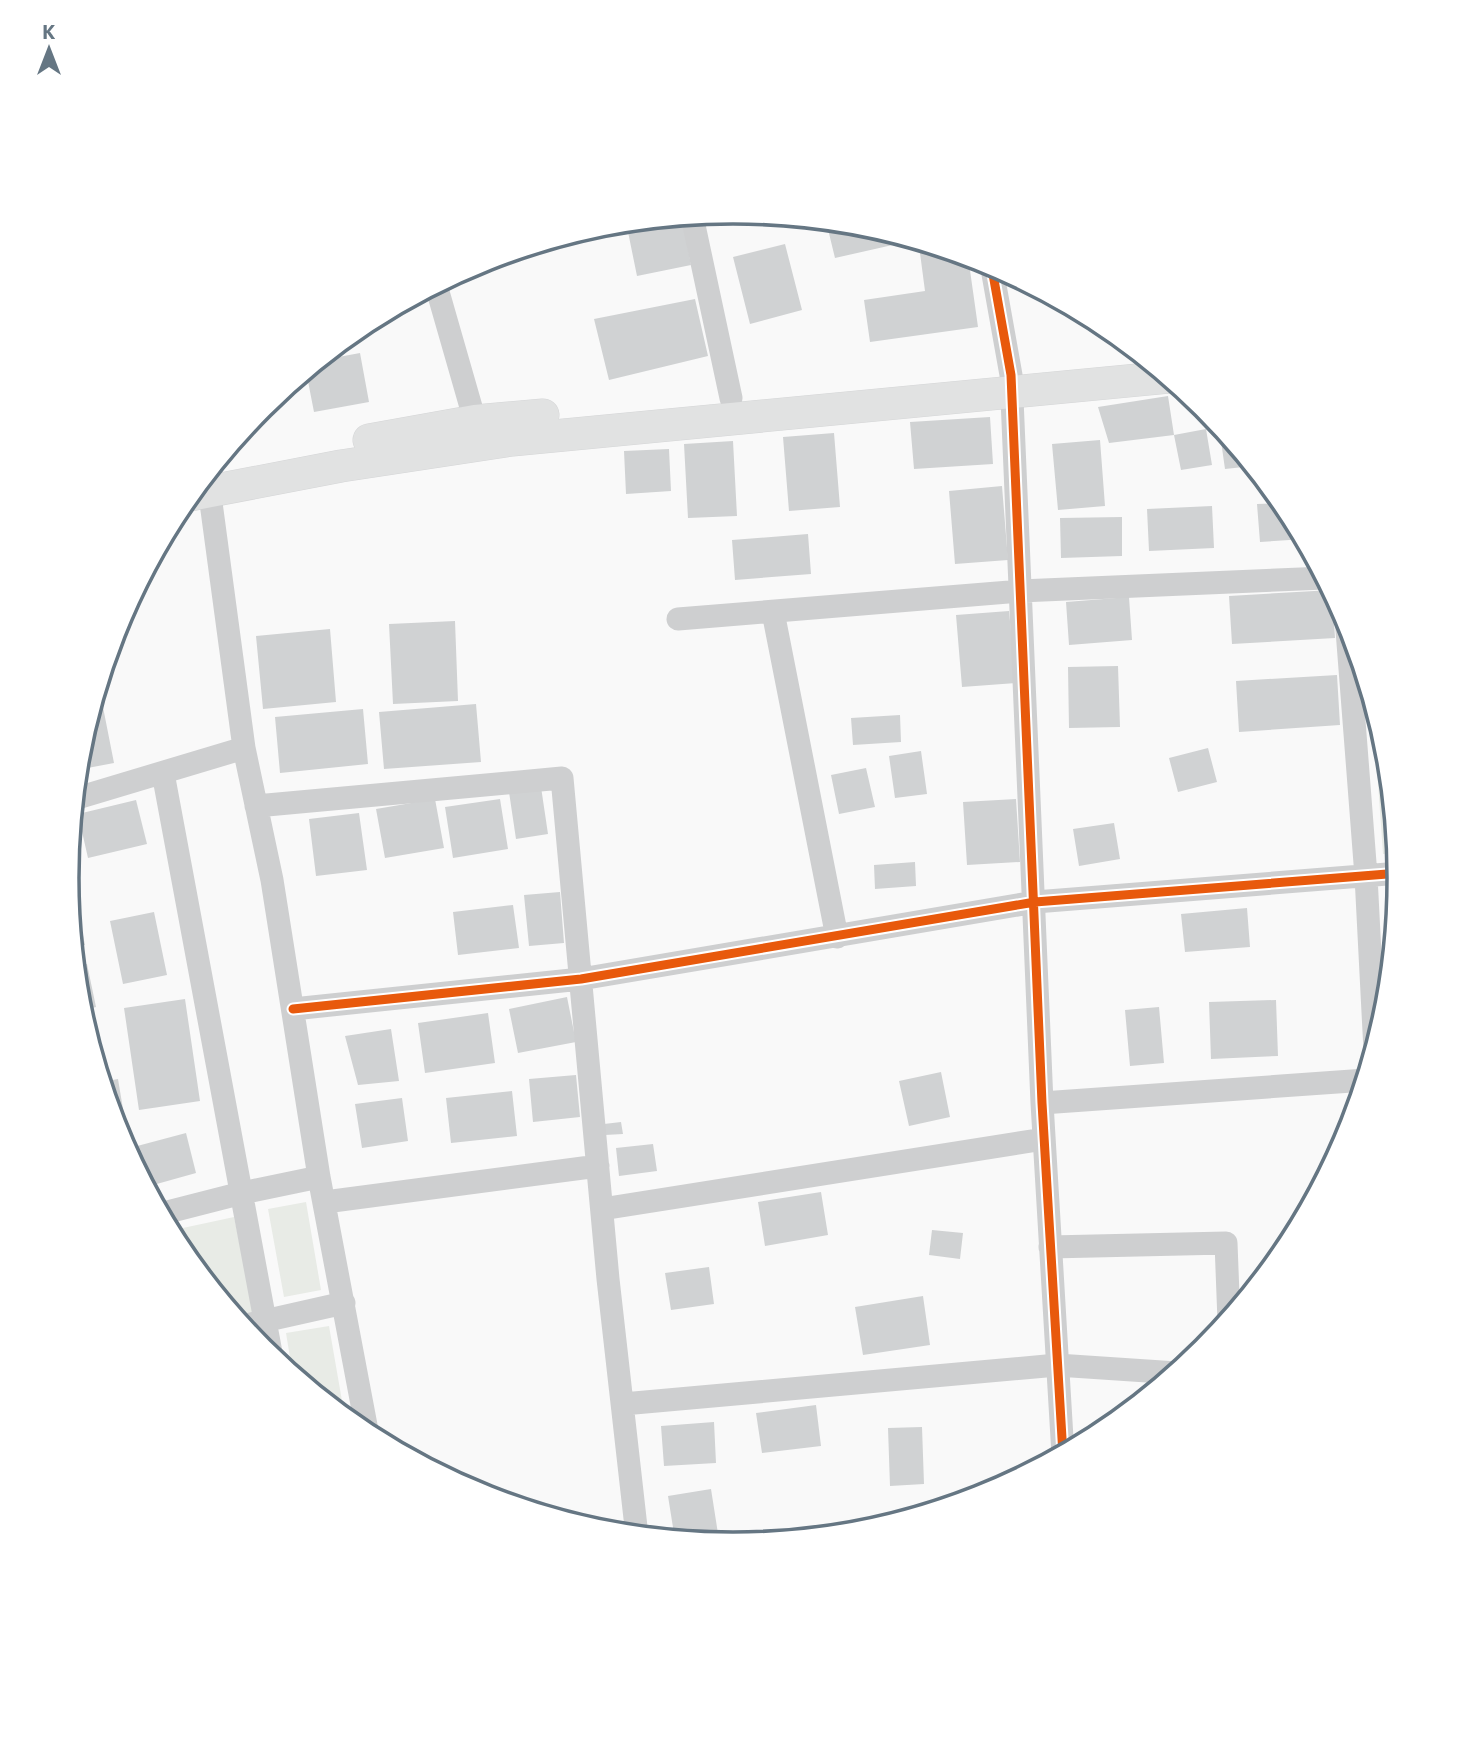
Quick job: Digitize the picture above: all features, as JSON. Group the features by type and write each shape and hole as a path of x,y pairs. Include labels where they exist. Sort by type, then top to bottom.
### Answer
{"street":[{"path":"694,225 731,398"},
{"path":"994,278 1012,384 1042,1103 1062,1445"},
{"path":"439,294 475,421"},
{"path":"214,480 341,466 512,440 1012,384 1136,362"},
{"path":"215,479 475,421 731,398 1155,378"},
{"path":"206,491 244,748 272,880 320,1177 365,1419"},
{"path":"678,619 1020,591 1315,578"},
{"path":"773,612 837,937"},
{"path":"1349,655 1366,876 1373,1017"},
{"path":"84,796 244,748"},
{"path":"163,773 268,1338"},
{"path":"256,806 562,778 602,1209 636,1526"},
{"path":"293,1009 581,979 1035,902 1388,874"},
{"path":"1042,1103 1356,1081"},
{"path":"602,1209 1044,1139"},
{"path":"325,1202 598,1166"},
{"path":"169,1211 242,1192 320,1177"},
{"path":"1049,1247 1226,1244 1228,1307"},
{"path":"254,1323 344,1303"},
{"path":"623,1404 1057,1365 1164,1372"}],"shaded area":[{"path":"1376,749 1387,836 1387,854 1383,854"},
{"path":"306,1202 321,1290 284,1297 268,1209"},
{"path":"234,1217 254,1312 245,1314 241,1310 180,1229"},
{"path":"329,1326 342,1403 290,1360 286,1333"}],"building":[{"path":"684,226 691,265 637,276 628,232"},
{"path":"828,231 896,244 835,258"},
{"path":"785,244 802,310 750,324 733,257"},
{"path":"920,253 944,258 970,268 978,327 870,342 864,300 925,291"},
{"path":"695,299 708,356 609,380 594,319"},
{"path":"360,353 369,402 314,412 308,381 338,357"},
{"path":"1168,396 1174,435 1109,443 1098,407"},
{"path":"990,417 993,464 914,469 910,422"},
{"path":"1206,429 1212,465 1181,470 1174,435"},
{"path":"834,433 840,507 789,511 783,437"},
{"path":"1100,440 1105,506 1058,510 1052,444"},
{"path":"733,441 737,516 688,518 684,444"},
{"path":"1221,442 1242,467 1225,469"},
{"path":"669,449 671,491 626,494 624,451"},
{"path":"1002,486 1008,560 955,564 949,491"},
{"path":"1257,504 1270,504 1294,540 1260,542"},
{"path":"1212,506 1214,548 1149,551 1147,509"},
{"path":"1122,517 1122,556 1061,558 1060,518"},
{"path":"808,534 811,574 735,580 732,540"},
{"path":"1322,591 1334,618 1335,638 1232,644 1229,596"},
{"path":"1129,597 1132,640 1069,645 1066,602"},
{"path":"1009,611 1016,683 962,687 956,615"},
{"path":"455,621 458,701 393,704 389,624"},
{"path":"330,629 336,702 263,709 256,636"},
{"path":"1118,666 1120,727 1069,728 1068,667"},
{"path":"1337,675 1340,725 1239,732 1236,681"},
{"path":"102,704 114,763 88,768"},
{"path":"476,704 481,762 384,769 379,712"},
{"path":"363,709 368,764 280,773 275,717"},
{"path":"900,715 901,742 853,745 851,718"},
{"path":"1208,748 1217,782 1178,792 1169,758"},
{"path":"921,751 927,794 895,798 889,756"},
{"path":"866,768 875,807 839,814 831,775"},
{"path":"541,787 548,834 516,839 509,792"},
{"path":"435,799 444,848 385,858 376,809"},
{"path":"500,799 508,849 453,858 445,807"},
{"path":"1016,799 1020,862 967,865 963,802"},
{"path":"136,800 147,844 88,858 81,827 82,813"},
{"path":"359,813 367,870 316,876 309,819"},
{"path":"1114,823 1120,859 1079,866 1073,829"},
{"path":"915,862 916,886 875,889 874,865"},
{"path":"560,892 564,943 529,946 524,895"},
{"path":"513,905 519,948 458,955 453,912"},
{"path":"1247,908 1250,947 1185,952 1181,914"},
{"path":"154,912 167,975 123,984 110,921"},
{"path":"80,920 85,945 82,945"},
{"path":"84,964 87,964 96,1007 92,1008 91,1006"},
{"path":"567,997 576,1042 518,1053 509,1009"},
{"path":"185,999 200,1101 139,1110 124,1008"},
{"path":"1276,1000 1278,1056 1211,1059 1209,1002"},
{"path":"1159,1007 1164,1063 1130,1066 1125,1010"},
{"path":"488,1013 495,1063 425,1073 418,1023"},
{"path":"391,1029 399,1081 358,1085 345,1036"},
{"path":"941,1072 950,1117 909,1126 899,1081"},
{"path":"576,1075 580,1117 533,1122 529,1079"},
{"path":"118,1079 124,1118 113,1089 110,1080"},
{"path":"512,1091 517,1136 451,1143 446,1098"},
{"path":"402,1098 408,1141 362,1148 355,1104"},
{"path":"621,1122 623,1134 605,1135 604,1124"},
{"path":"186,1133 196,1173 155,1185 136,1146"},
{"path":"653,1144 657,1171 619,1176 616,1148"},
{"path":"821,1192 828,1235 765,1246 758,1202"},
{"path":"932,1230 963,1233 960,1259 929,1255"},
{"path":"709,1267 714,1304 671,1310 665,1273"},
{"path":"923,1296 930,1345 863,1355 855,1307"},
{"path":"816,1405 821,1446 762,1453 756,1413"},
{"path":"714,1422 716,1463 664,1466 661,1426"},
{"path":"922,1427 924,1484 890,1486 888,1428"},
{"path":"711,1489 718,1533 673,1530 668,1496"}],"cycle path":[{"path":"994,278 1011,375 1042,1103 1062,1445"},
{"path":"293,1009 581,979 1035,902 1388,874"}]}
